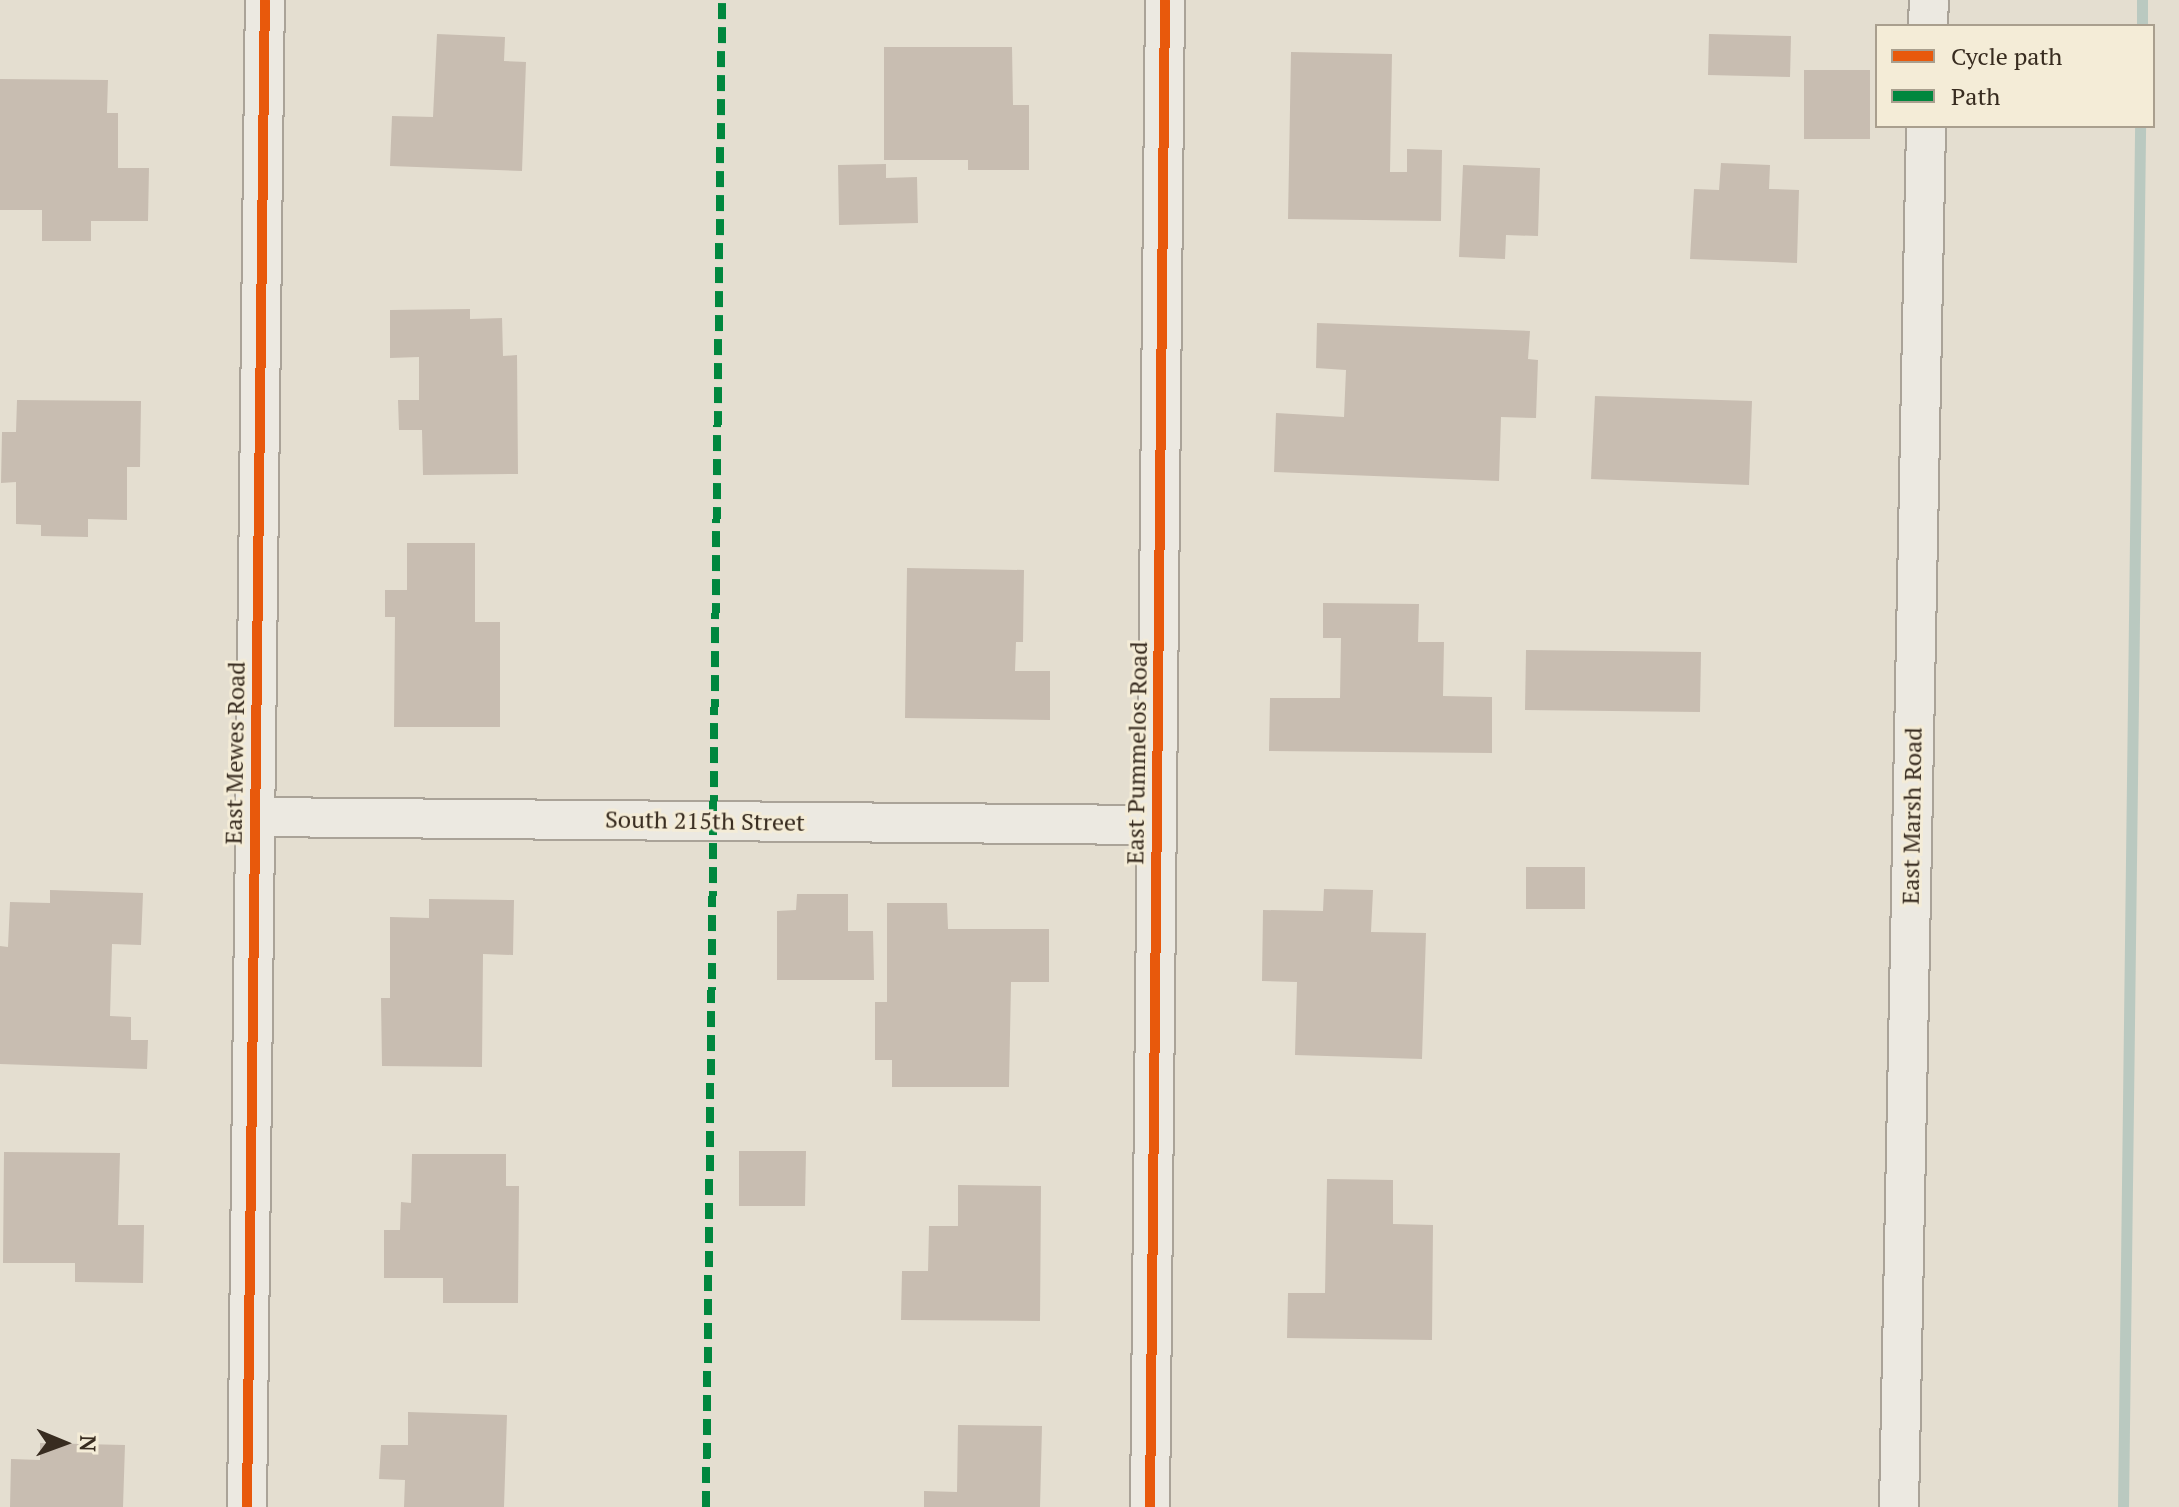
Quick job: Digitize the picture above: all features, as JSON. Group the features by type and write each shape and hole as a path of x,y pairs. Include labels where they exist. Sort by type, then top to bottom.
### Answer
{"street":[{"name":"East Mewes Road","path":"247,1507 265,0"},
{"name":"East Pummelos Road","path":"1150,1507 1165,0"},
{"path":"1928,24 1929,0"},
{"name":"East Marsh Road","path":"1899,1507 1926,128"},
{"name":"South 215th Street","path":"254,817 1157,825"}],"building":[{"path":"437,34 505,37 504,61 526,62 522,171 390,166 392,116 433,117"},
{"path":"1709,34 1791,36 1790,77 1708,75"},
{"path":"884,47 1012,47 1013,105 1029,105 1029,170 968,170 968,160 884,160"},
{"path":"1291,52 1392,54 1390,172 1407,172 1407,149 1442,150 1441,221 1288,219"},
{"path":"1804,70 1870,70 1870,139 1804,139"},
{"path":"0,79 108,80 107,113 118,113 118,168 149,168 148,221 91,221 91,241 42,241 42,210 0,210"},
{"path":"1721,163 1770,165 1769,189 1799,190 1797,263 1690,259 1694,189 1719,190"},
{"path":"886,164 886,178 917,177 918,223 839,225 838,165"},
{"path":"1463,165 1540,168 1538,236 1506,235 1505,259 1459,257"},
{"path":"470,309 470,319 502,318 503,356 517,355 518,474 423,475 422,430 399,430 398,400 419,400 419,357 390,358 390,310"},
{"path":"1317,323 1530,331 1528,359 1538,360 1536,418 1501,417 1499,481 1274,472 1276,413 1344,417 1346,370 1316,368"},
{"path":"1595,396 1752,401 1749,485 1591,479"},
{"path":"17,400 141,401 140,467 127,467 127,520 88,519 88,537 41,536 41,525 16,524 16,482 1,483 2,432 16,432"},
{"path":"407,543 475,543 475,622 500,622 500,727 394,727 395,617 385,617 385,590 407,590"},
{"path":"907,568 1024,570 1023,642 1016,642 1015,671 1050,671 1050,720 905,718"},
{"path":"1323,603 1419,604 1418,642 1444,642 1443,696 1492,697 1492,753 1269,751 1270,698 1340,698 1341,638 1323,638"},
{"path":"1526,650 1701,652 1700,712 1525,710"},
{"path":"1526,867 1585,867 1585,909 1526,909"},
{"path":"1324,889 1373,890 1371,932 1426,933 1422,1059 1295,1055 1297,982 1262,981 1263,910 1323,911"},
{"path":"50,890 143,893 141,945 112,944 110,1016 131,1017 131,1040 148,1040 147,1069 0,1064 0,946 8,947 10,902 50,903"},
{"path":"797,894 848,894 848,931 873,931 874,980 777,980 777,911 796,910"},
{"path":"429,899 514,900 513,955 483,954 482,1067 382,1066 381,998 390,998 390,917 429,918"},
{"path":"887,903 947,903 948,929 1049,929 1049,982 1011,982 1009,1087 892,1087 892,1060 875,1060 875,1002 887,1002"},
{"path":"739,1151 806,1151 805,1206 739,1206"},
{"path":"4,1152 120,1153 118,1225 144,1225 143,1283 75,1282 75,1263 3,1263"},
{"path":"412,1154 506,1154 506,1186 519,1186 518,1303 443,1303 443,1278 384,1278 384,1230 400,1230 401,1202 411,1203"},
{"path":"1327,1179 1393,1180 1393,1224 1433,1225 1432,1340 1287,1338 1288,1293 1325,1293"},
{"path":"958,1185 1041,1186 1040,1321 901,1320 902,1271 928,1271 929,1226 958,1226"},
{"path":"408,1412 507,1415 504,1507 404,1507 405,1480 379,1479 381,1445 408,1445"},
{"path":"958,1425 1042,1426 1040,1507 924,1507 924,1491 957,1492"},
{"path":"40,1443 125,1445 123,1507 10,1507 11,1459 40,1460"}],"waterway":[{"path":"2142,0 2142,24"},
{"path":"2123,1507 2140,128"}],"marked path":[{"path":"706,1507 722,0"}],"cycle path":[{"path":"247,1507 265,0"},
{"path":"1150,1507 1165,0"}]}
